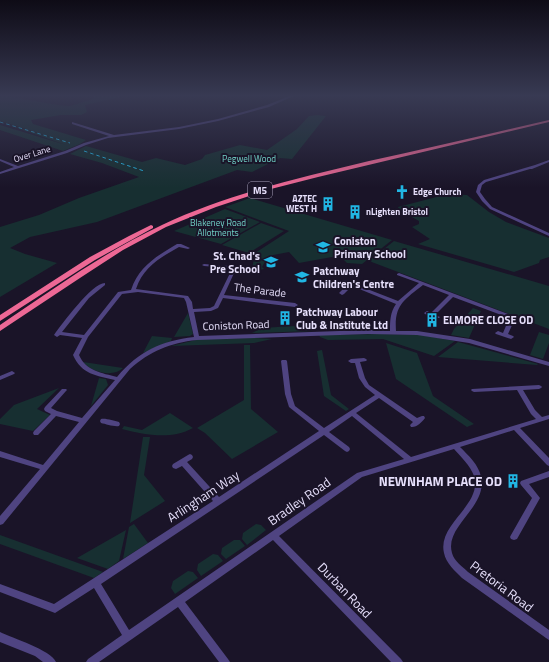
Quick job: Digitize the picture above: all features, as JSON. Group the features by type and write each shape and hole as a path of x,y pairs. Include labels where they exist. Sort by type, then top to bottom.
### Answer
{"highway":[{"name":"M5","path":"0,319 68,272 102,252 160,222 201,205 237,192 302,174 510,126"},
{"name":"M5","path":"0,328 77,275 110,255 165,226 207,208 243,195 306,178 524,126"}],"street":[{"name":"Over Lane","path":"82,126 113,136"},
{"name":"Over Lane","path":"0,172 113,136 189,126"},
{"path":"0,160 17,167"},
{"path":"549,161 491,178 480,186 478,192 483,200 499,211 549,235"},
{"path":"133,290 150,262 179,245 188,248"},
{"path":"192,311 214,308 222,296 233,269 204,265"},
{"path":"399,274 510,317 512,321 508,336 498,333"},
{"path":"344,281 398,303"},
{"path":"393,332 391,315 398,303 422,283"},
{"path":"342,293 351,284"},
{"path":"86,337 58,334 87,298 100,285"},
{"path":"119,379 91,372 80,362 77,352 86,337 117,295 133,290 183,296 188,299 192,311 196,338"},
{"path":"432,315 452,294"},
{"name":"The Parade","path":"222,296 295,305"},
{"name":"Coniston Road","path":"0,522 83,421 134,362 154,349 171,342 196,338 393,332 427,334 464,340 549,364"},
{"path":"284,361 288,394 292,407 347,449"},
{"path":"357,361 362,378 367,386 379,396 418,422"},
{"path":"2,375 12,373"},
{"path":"474,390 539,387"},
{"path":"519,388 533,412 541,420"},
{"path":"64,390 47,409 55,413 83,421"},
{"name":"Arlingham Way","path":"0,588 55,609 379,396"},
{"path":"36,433 55,413"},
{"path":"353,414 409,459"},
{"name":"Bradley Road","path":"92,662 360,475 549,417"},
{"path":"103,421 117,424"},
{"path":"516,428 549,463"},
{"name":"Pretoria Road","path":"455,446 472,466 479,485 473,499 450,535 448,553 454,563 465,575 549,635"},
{"path":"0,455 45,468"},
{"path":"176,466 190,457"},
{"path":"183,462 218,501"},
{"path":"514,537 536,498 524,483 549,474"},
{"name":"Durban Road","path":"273,535 398,662"},
{"path":"95,582 128,637"},
{"path":"179,601 226,662"},
{"path":"0,637 38,653 52,662"}],"green space":[{"path":"0,126 66,145 11,126 71,143 16,126 39,126 86,140 63,151 0,130"},
{"name":"Pegwell Wood","path":"300,126 318,126 292,159 280,158 252,172 237,170 97,222 30,237 10,248 57,263 0,297 0,227 39,215 79,198 139,177 102,163 70,154 86,146 142,162 156,158 185,165 202,159 205,155 240,145 267,150"},
{"path":"448,194 467,195 489,212 506,222 549,238 549,257 540,260 539,263 514,272 418,244 430,239 412,227 419,224 419,221 399,210 398,207"},
{"name":"Coniston Primary School","path":"250,198 392,240 362,264 347,263 341,257 332,257 299,263 289,252 268,256 262,267 264,269 254,271 252,269 255,253 289,231 225,207"},
{"name":"Blakeney Road Allotments","path":"225,209 260,222 221,244 174,231"},
{"path":"261,223 284,231 249,253 222,245"},
{"path":"394,241 549,286 549,329 369,261"},
{"path":"473,308 481,311 469,338 451,335 454,329"},
{"path":"188,313 193,334 190,336 174,337"},
{"path":"313,323 314,331 252,333 266,328 294,326"},
{"path":"539,332 549,335 549,343 543,359 530,355"},
{"path":"319,335 421,335 455,341 434,356 383,339 328,340 320,337"},
{"path":"152,336 172,338 171,341 143,353"},
{"path":"200,339 272,339 254,343 171,346"},
{"path":"458,342 538,364 438,357"},
{"path":"386,343 417,353 433,396 474,424 467,427 396,379"},
{"path":"244,345 250,345 251,409 278,432 232,459 205,433 197,428 244,400"},
{"path":"322,350 331,395 349,409 346,411 324,396 317,351"},
{"path":"83,362 123,368 114,373 108,373 91,369"},
{"path":"99,378 106,379 108,385 91,406"},
{"path":"59,388 37,409 50,415 33,431 0,424 0,419 14,405"},
{"path":"170,413 193,428 185,432 167,435 140,433 122,429 124,426 142,430"},
{"path":"143,437 150,437 144,475 165,501 130,523"},
{"path":"134,524 148,543 123,559 129,527"},
{"path":"256,524 261,525 266,530 247,545 242,539 243,533"},
{"path":"126,530 119,561 108,569 77,558"},
{"path":"0,535 103,572 94,578 0,544"},
{"path":"234,540 240,540 245,546 226,559 221,554 222,548"},
{"path":"213,554 218,555 223,561 201,576 197,570 198,564"},
{"path":"188,571 193,572 198,578 175,594 171,588 173,581"}],"railway":[{"path":"13,126 70,143"},
{"path":"84,151 144,171"}],"place":[{"name":"Edge Church","path":"402,192"},
{"name":"AZTEC WEST H","path":"328,204"},
{"name":"nLighten Bristol","path":"355,212"},
{"name":"Coniston Primary School","path":"323,247"},
{"name":"St. Chad's Pre School","path":"271,262"},
{"name":"Patchway Children's Centre","path":"302,277"},
{"name":"Patchway Labour Club & Institute Ltd","path":"285,318"},
{"name":"ELMORE CLOSE OD","path":"432,320"},
{"name":"NEWNHAM PLACE OD","path":"513,481"}]}
